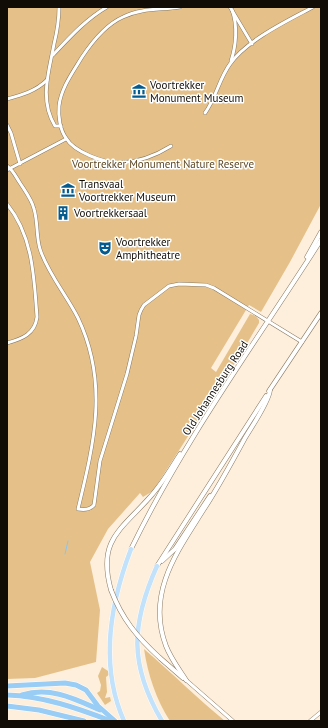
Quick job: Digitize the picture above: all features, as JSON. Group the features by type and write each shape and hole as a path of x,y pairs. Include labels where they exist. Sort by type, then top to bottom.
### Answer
{"highway":[{"path":"7,686 59,683 76,684 90,694 103,712"},
{"path":"21,696 37,692 54,692 68,696 103,712 115,721"},
{"path":"7,695 60,703 111,721"},
{"path":"7,706 39,710 84,721"}],"main road":[{"path":"290,287 321,232"},
{"name":"Old Johannesburg Road","path":"131,549 165,484 210,410 321,240"},
{"path":"162,721 148,692 139,662 137,644 138,628 140,613 147,588 157,566 321,313"},
{"path":"186,680 172,659 166,646 160,625 160,600 166,576 263,406 270,390"},
{"path":"186,680 142,641 127,623 110,590 106,566 108,554 114,537 124,523 152,495 210,410"},
{"path":"157,566 175,549 224,474"},
{"path":"124,721 112,682 109,663 109,642 116,595 122,571 131,549"}],"street":[{"path":"59,7 52,57 47,80 47,107 55,126 61,126"},
{"path":"52,57 85,23 99,11 107,7"},
{"path":"171,146 156,155 142,160 125,162 113,162 87,154 75,148 66,139 61,126 59,108 64,89 84,55 106,29 116,21 134,12 180,7"},
{"path":"229,66 238,54 266,34 313,7"},
{"path":"231,9 252,44"},
{"path":"205,113 213,101 229,66 236,42 234,16 231,9"},
{"path":"7,99 23,95 40,87 47,80"},
{"path":"7,125 11,133 20,164"},
{"path":"66,139 20,164 8,168 34,207 40,250 78,319 93,363 96,404 94,436 78,509 90,509 94,503 100,461 129,367 136,336 138,314 144,305 169,286 179,284 214,288 302,342"},
{"path":"7,204 20,222 29,245 37,317 35,326 28,334 23,338 7,343"},
{"path":"186,680 233,721"},
{"path":"310,721 321,712"}],"green space":[{"name":"Voortrekker Monument Nature Reserve","path":"7,7 321,7 321,204 261,312 249,305 211,368 216,372 250,314 254,315 259,320 259,323 153,491 143,497 140,493 108,529 90,562 100,610 96,662 35,678 7,679"},
{"path":"144,649 225,721 170,721 153,686"},
{"path":"102,667 110,674 106,677 107,692 105,698 110,697 111,701 105,705 97,693 100,691 101,685 98,676"}],"waterway":[{"path":"65,554 68,541"}],"place":[{"name":"Voortrekker Monument Museum","path":"139,91"},
{"name":"Transvaal Voortrekker Museum","path":"68,190"},
{"name":"Voortrekkersaal","path":"63,213"},
{"name":"Voortrekker Amphitheatre","path":"105,248"}]}
